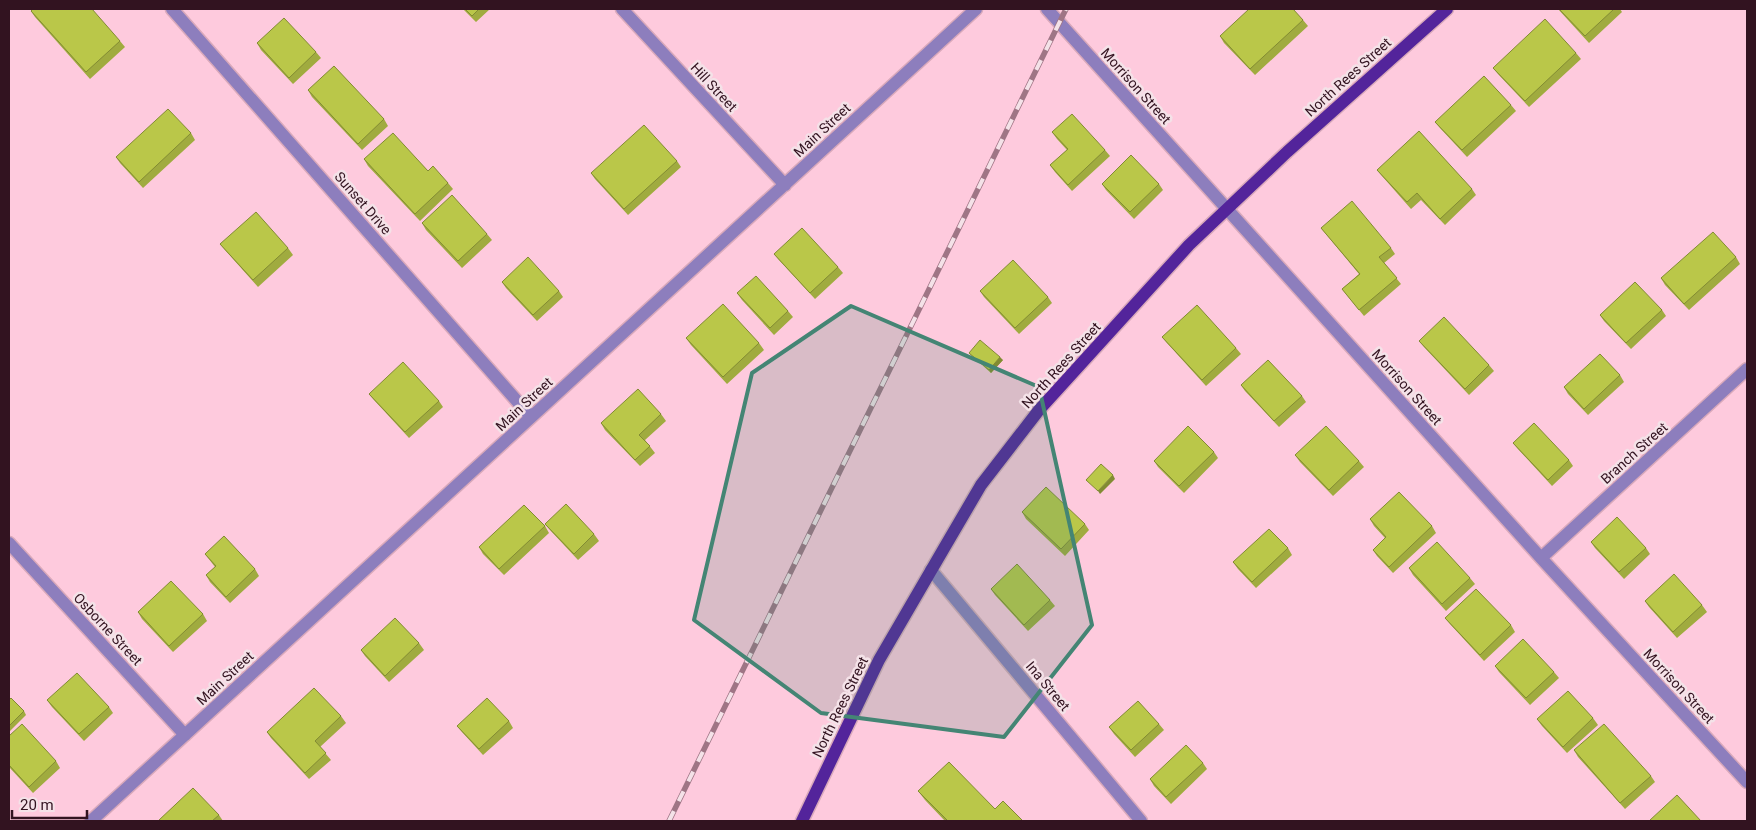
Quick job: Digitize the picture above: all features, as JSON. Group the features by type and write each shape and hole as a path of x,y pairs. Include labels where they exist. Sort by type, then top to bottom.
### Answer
{"main road":[{"name":"North Rees Street","path":"802,821 879,660 981,485 1039,410 1189,245 1287,152 1447,9"}],"street":[{"name":"Sunset Drive","path":"172,9 531,417"},
{"name":"Hill Street","path":"622,9 784,185"},
{"name":"Main Street","path":"91,821 976,9"},
{"name":"Morrison Street","path":"1047,9 1541,558 1747,782"},
{"name":"Branch Street","path":"1541,558 1747,370"},
{"name":"Osborne Street","path":"9,543 185,736"},
{"name":"Ina Street","path":"931,570 1141,821"}],"highlighted area":[{"path":"851,306 1039,387 1092,625 1004,737 821,713 694,620 752,373"}],"building":[{"path":"33,9 92,9 120,41 86,72 31,11"},
{"path":"465,9 479,9 472,16"},
{"path":"1249,9 1293,9 1303,20 1250,69 1220,36"},
{"path":"1559,9 1614,9 1585,36"},
{"path":"284,18 316,52 289,78 257,43"},
{"path":"1545,19 1576,53 1525,101 1493,68"},
{"path":"334,66 384,119 358,144 308,90"},
{"path":"1484,76 1511,105 1462,150 1435,122"},
{"path":"168,109 191,133 139,182 116,157"},
{"path":"1072,114 1105,150 1068,185 1050,165 1068,149 1052,132"},
{"path":"644,125 677,161 624,209 591,173"},
{"path":"1419,131 1472,189 1440,219 1417,193 1407,202 1377,170"},
{"path":"393,133 428,171 433,166 448,183 415,214 364,159"},
{"path":"1131,155 1159,184 1130,212 1102,184"},
{"path":"452,195 487,234 458,261 422,223"},
{"path":"1352,201 1391,248 1379,257 1397,278 1359,310 1342,289 1360,274 1321,228"},
{"path":"256,212 288,248 253,280 220,244"},
{"path":"802,228 838,267 810,293 774,254"},
{"path":"1713,232 1736,257 1684,304 1661,278"},
{"path":"528,257 559,291 533,315 502,282"},
{"path":"1013,260 1048,297 1015,328 980,291"},
{"path":"756,276 788,311 770,328 737,293"},
{"path":"1635,282 1662,310 1626,343 1600,315"},
{"path":"723,304 759,343 723,377 686,338"},
{"path":"1197,305 1236,348 1202,380 1162,337"},
{"path":"1444,317 1489,365 1465,389 1419,341"},
{"path":"980,340 1000,357 989,370 969,353"},
{"path":"1600,354 1620,375 1584,409 1564,387"},
{"path":"1268,360 1302,396 1274,421 1241,385"},
{"path":"403,362 439,401 405,432 369,394"},
{"path":"638,389 661,414 639,435 650,446 635,460 601,423"},
{"path":"1534,423 1569,460 1548,480 1513,443"},
{"path":"1188,426 1214,452 1179,486 1154,461"},
{"path":"1326,426 1359,461 1329,490 1295,455"},
{"path":"1101,464 1113,475 1098,491 1086,480"},
{"path":"1046,487 1085,524 1061,549 1022,512"},
{"path":"1399,492 1432,526 1389,567 1373,550 1386,537 1370,519"},
{"path":"566,504 594,534 574,554 545,524"},
{"path":"524,505 545,526 499,569 479,547"},
{"path":"1617,517 1646,548 1619,572 1591,542"},
{"path":"1269,529 1288,548 1252,582 1233,562"},
{"path":"224,536 255,569 226,597 206,575 216,566 205,554"},
{"path":"1437,542 1470,578 1442,604 1409,568"},
{"path":"1017,564 1050,600 1024,625 991,589"},
{"path":"1674,574 1702,605 1673,632 1645,601"},
{"path":"171,581 203,614 169,646 138,612"},
{"path":"1476,589 1511,625 1480,655 1445,618"},
{"path":"395,618 419,643 385,676 361,650"},
{"path":"1523,639 1554,672 1526,698 1495,666"},
{"path":"77,673 109,707 79,734 47,700"},
{"path":"314,688 341,716 315,741 326,753 305,773 267,732"},
{"path":"1568,691 1593,718 1563,747 1537,719"},
{"path":"11,698 24,711 9,726 9,700"},
{"path":"487,698 509,721 479,749 457,726"},
{"path":"1138,701 1159,724 1131,750 1109,727"},
{"path":"22,724 56,761 29,787 9,765 9,736"},
{"path":"1604,724 1651,776 1620,803 1574,750"},
{"path":"1186,745 1203,763 1166,797 1150,779"},
{"path":"949,762 995,809 1003,801 1023,821 948,821 918,791"},
{"path":"193,788 219,815 212,821 158,821"},
{"path":"1677,795 1701,821 1649,821"}],"railway":[{"path":"669,821 1066,9"}]}
